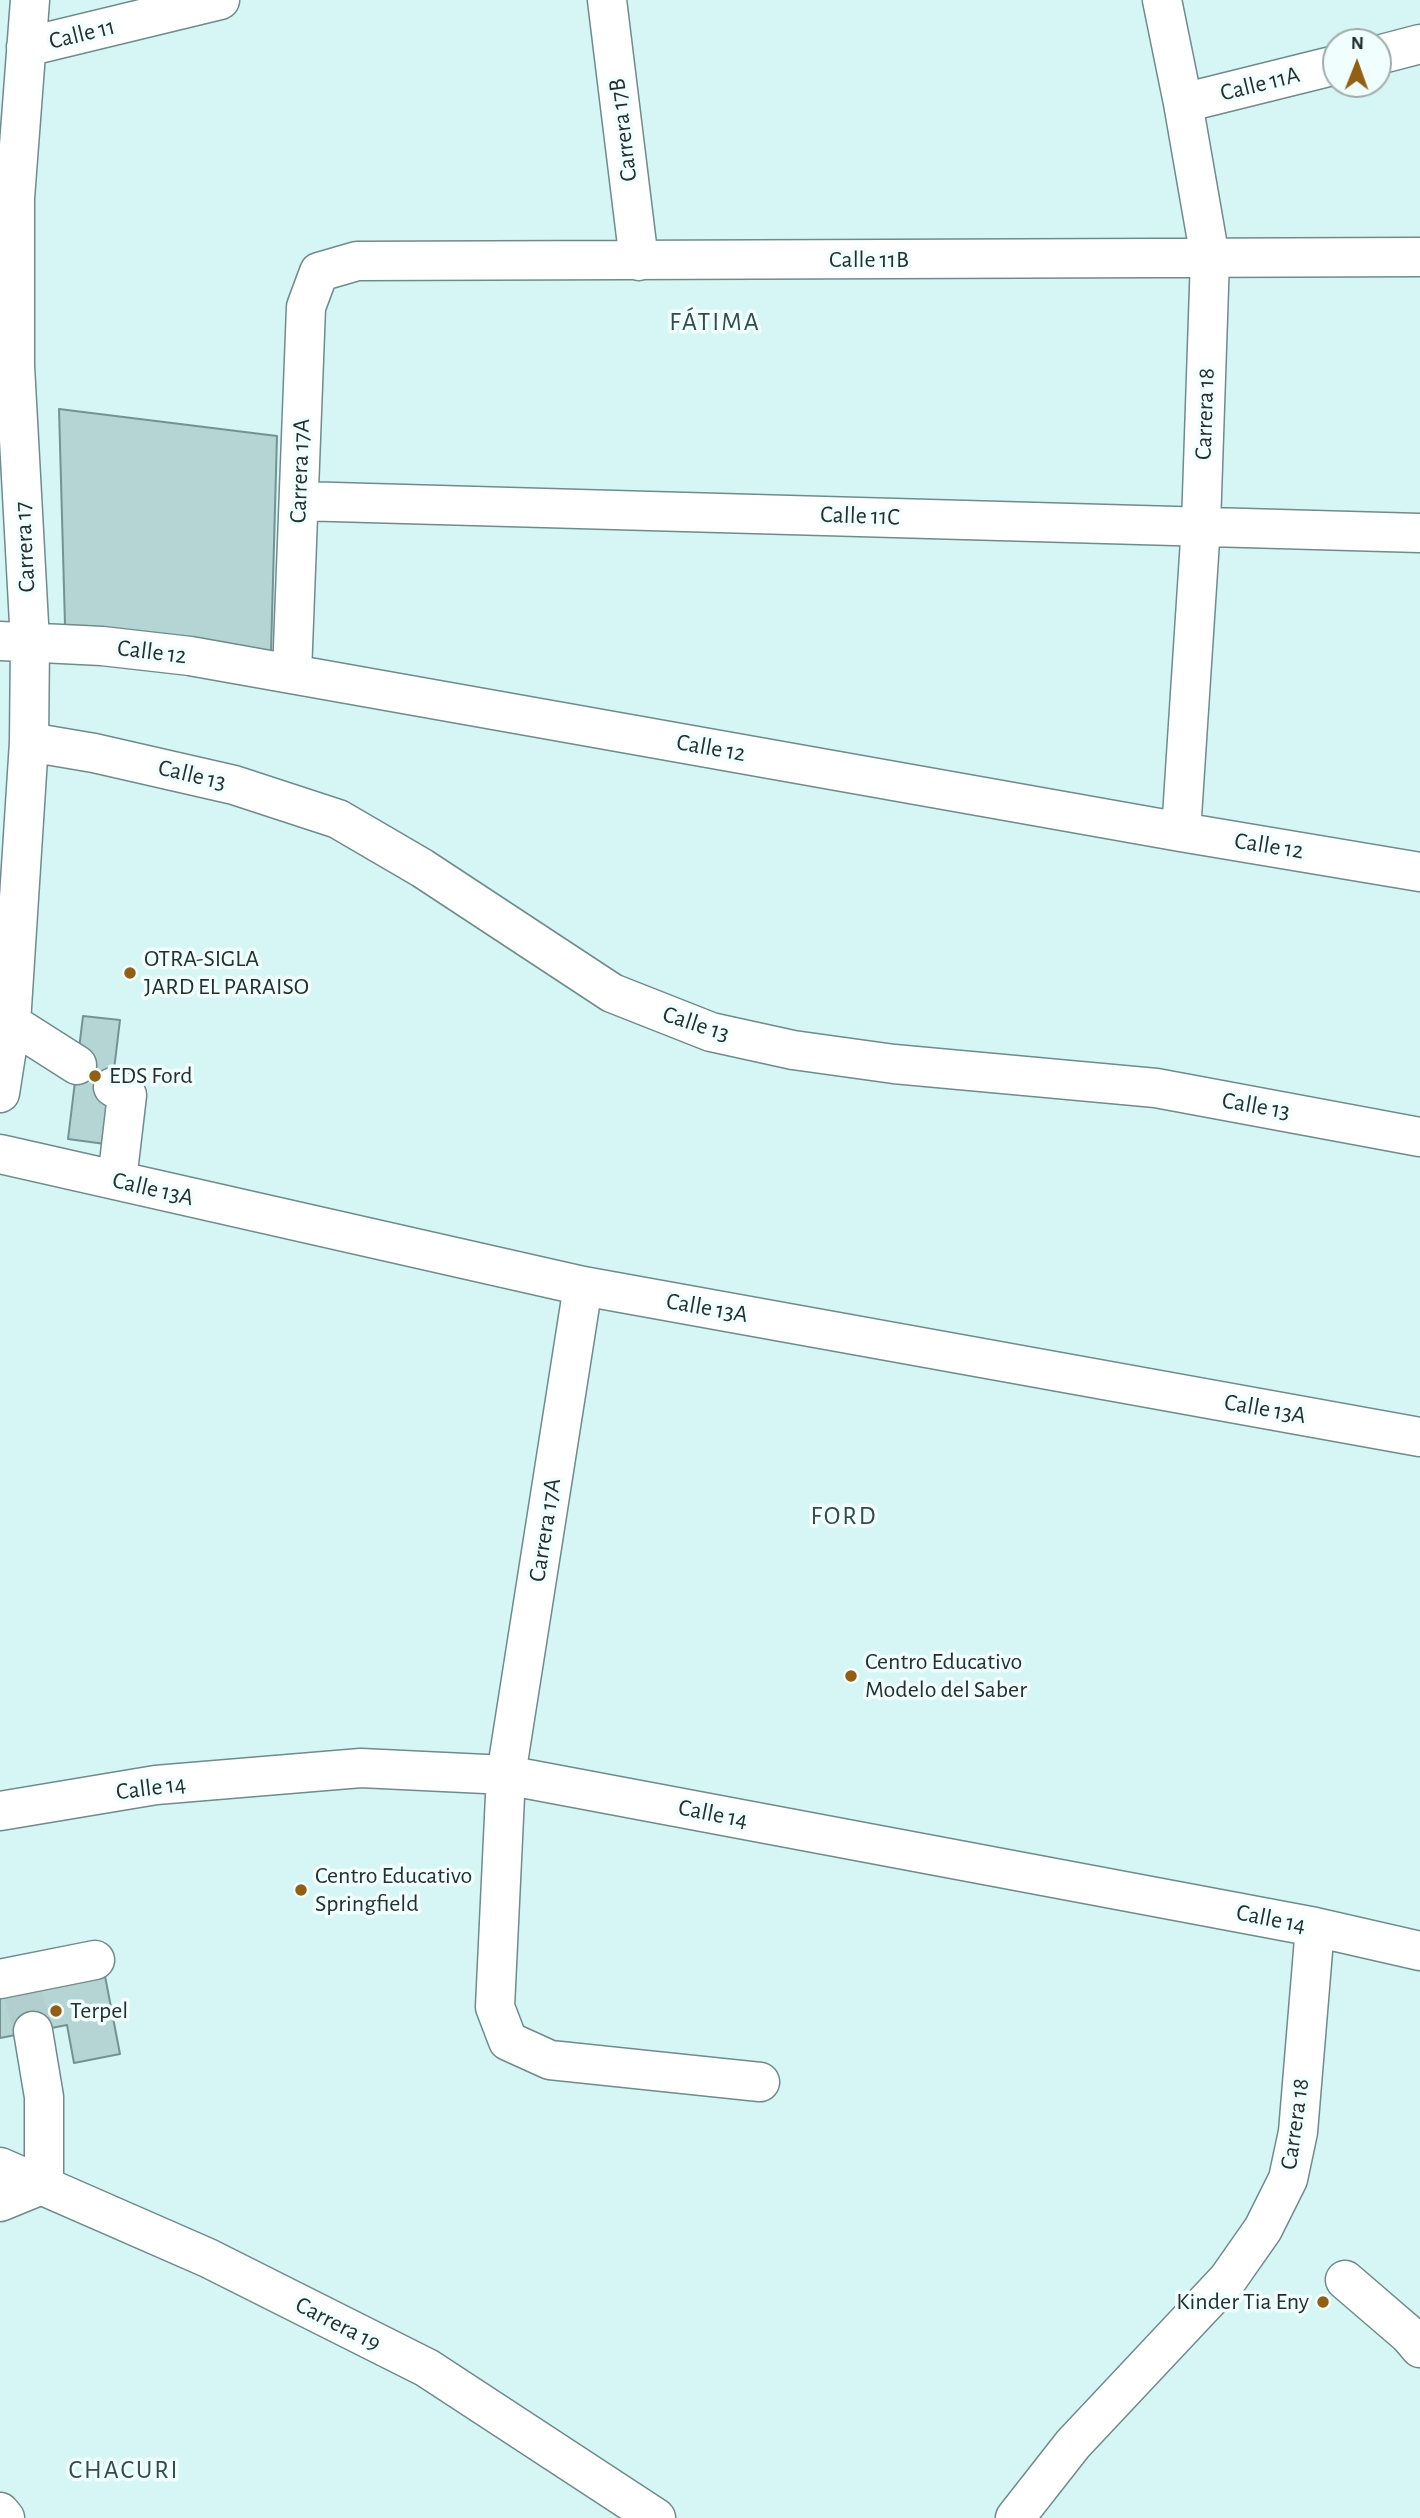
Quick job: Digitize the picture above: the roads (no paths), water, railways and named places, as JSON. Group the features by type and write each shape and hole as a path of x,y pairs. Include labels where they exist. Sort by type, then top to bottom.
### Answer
{"street":[{"name":"Carrera 17","path":"0,1093 11,1023 29,742 15,642 15,198 11,94 26,47 30,0"},
{"name":"Calle 11","path":"26,47 220,0"},
{"name":"Carrera 17B","path":"607,0 639,261"},
{"name":"Carrera 18","path":"1162,0 1210,258 1201,525 1181,832"},
{"path":"1392,51 1420,44"},
{"name":"Calle 11A","path":"1183,103 1322,68"},
{"name":"Calle 11B","path":"319,272 357,261 1420,257"},
{"name":"Carrera 17A","path":"292,673 306,307 319,272"},
{"name":"Calle 11C","path":"299,501 1420,533"},
{"name":"Calle 12","path":"15,642 102,646 190,656 1420,872"},
{"name":"Calle 13","path":"29,742 94,753 234,785 338,819 422,868 612,993 711,1032 793,1050 881,1062 1156,1088 1420,1137"},
{"path":"11,1023 77,1065"},
{"path":"113,1087 127,1094 117,1181"},
{"name":"Calle 13A","path":"0,1154 583,1286 1420,1437"},
{"name":"Carrera 17A","path":"583,1286 506,1775 495,2007 508,2041 550,2060 760,2082"},
{"name":"Calle 14","path":"0,1811 156,1786 361,1768 506,1775 1315,1927 1420,1951"},
{"name":"Carrera 18","path":"1015,2518 1073,2444 1228,2279 1263,2229 1288,2179 1297,2132 1315,1927"},
{"path":"14,1982 95,1960"},
{"path":"0,2203 44,2184 44,2097 33,2031"},
{"name":"Carrera 19","path":"0,2166 208,2258 427,2368 656,2518"},
{"path":"1345,2280 1409,2335 1420,2348"},
{"path":"0,2512 5,2518"}],"tunnel":[{"path":"22,1991 33,2031"}],"place":[{"name":"OTRA-SIGLA JARD EL PARAISO","path":"130,973"},
{"name":"EDS Ford","path":"95,1076"},
{"name":"Centro Educativo Modelo del Saber","path":"851,1676"},
{"name":"Centro Educativo Springfield","path":"301,1890"},
{"name":"Terpel","path":"56,2011"},
{"name":"Kinder Tia Eny","path":"1323,2302"}],"district":[{"name":"FÁTIMA","path":"715,322"},
{"name":"FORD","path":"844,1516"},
{"name":"CHACURI","path":"124,2470"}]}
